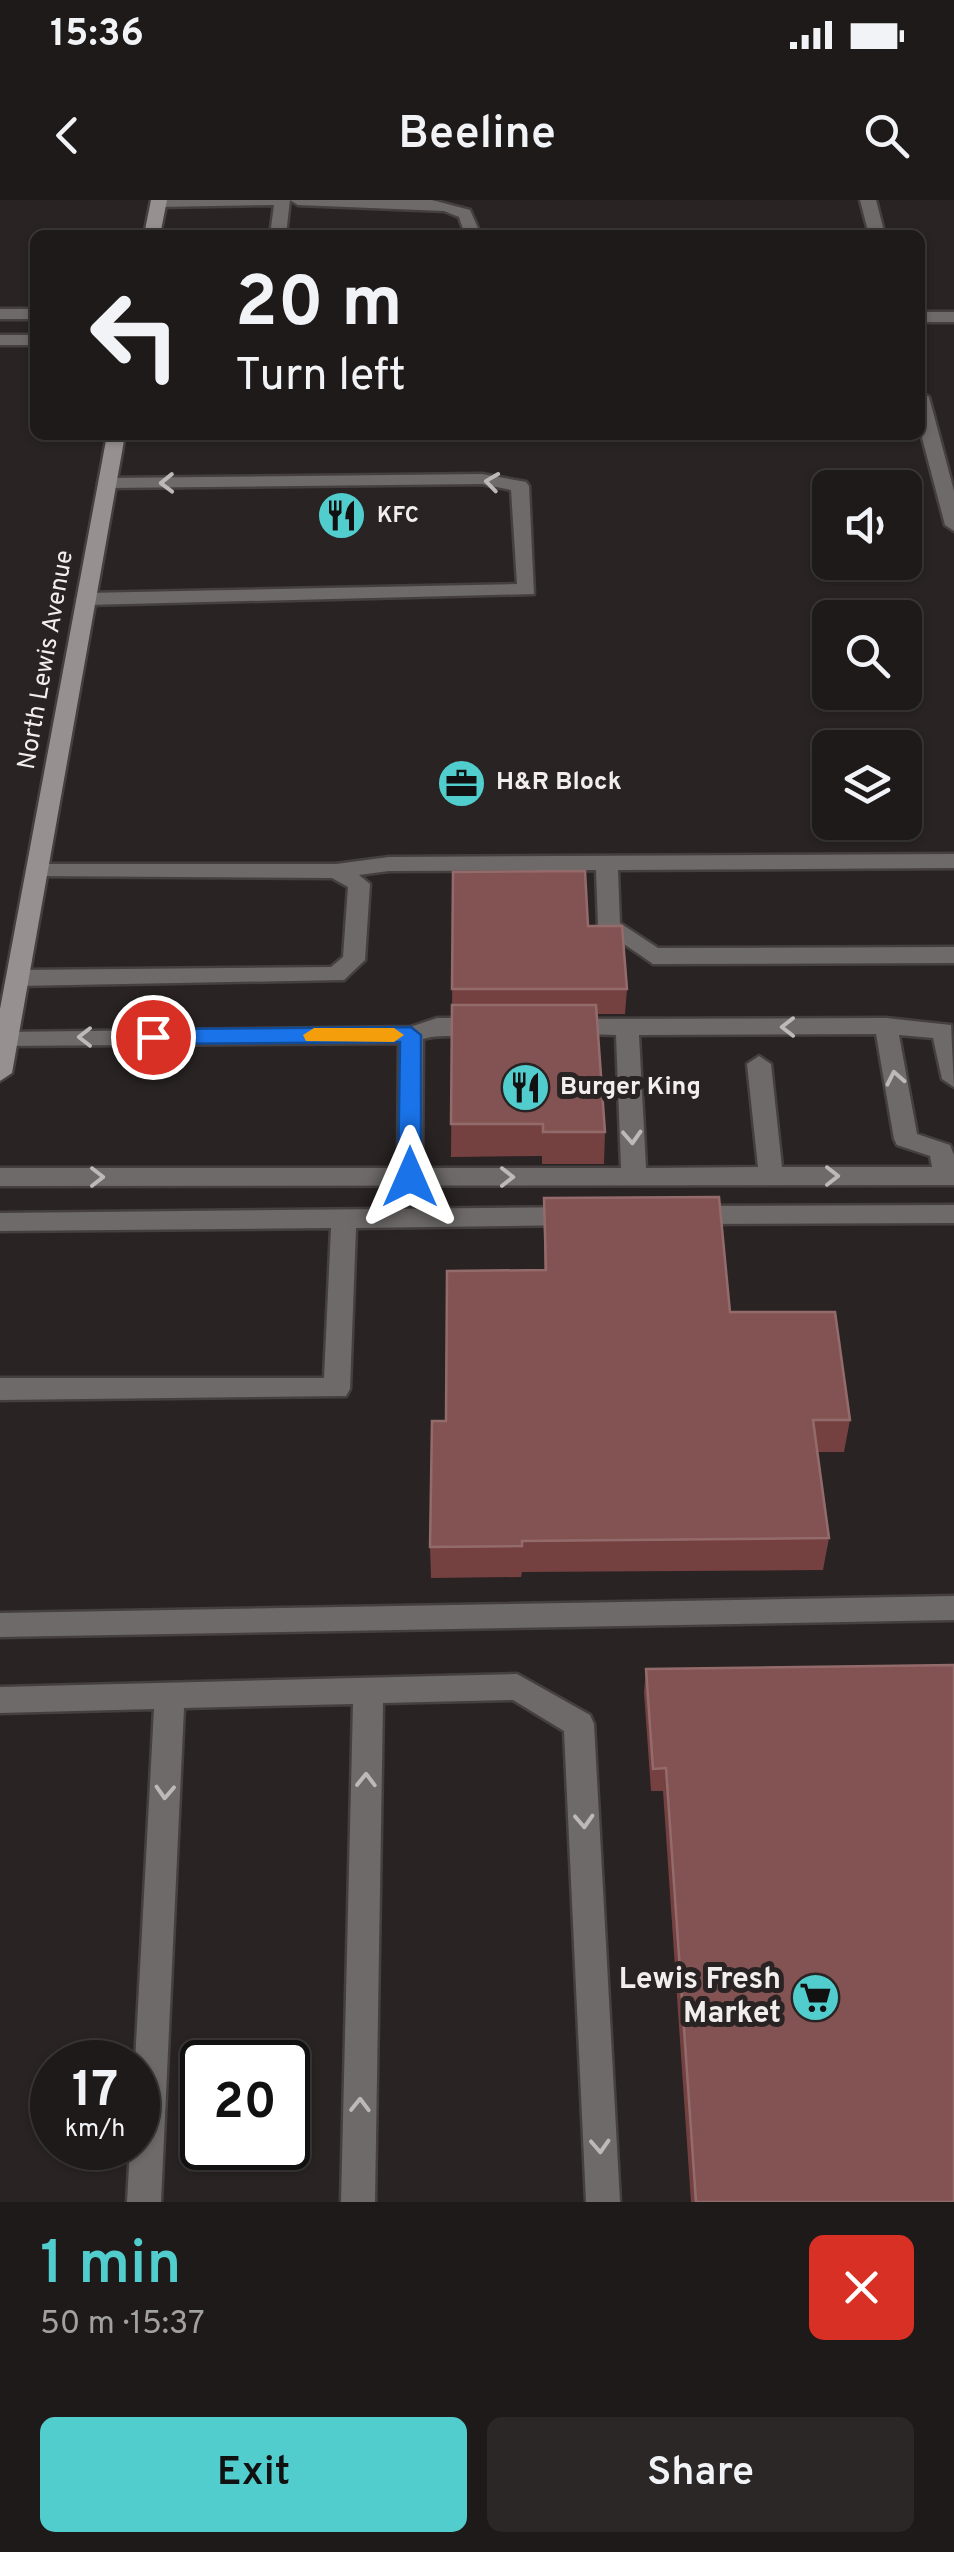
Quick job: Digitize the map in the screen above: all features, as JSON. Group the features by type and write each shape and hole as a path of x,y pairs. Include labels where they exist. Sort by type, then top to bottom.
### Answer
{"main road":[{"path":"153,230 159,201"},
{"name":"North Lewis Avenue","path":"0,1073 115,440"}],"street":[{"path":"159,201 279,200 278,230"},
{"path":"298,200 429,201 456,207 467,214 472,230"},
{"path":"868,200 876,230"},
{"path":"0,314 30,314"},
{"path":"925,317 954,317"},
{"path":"0,340 30,340"},
{"path":"925,417 954,525"},
{"path":"86,599 527,590 520,486 482,479 108,484"},
{"path":"37,872 336,871 389,864 954,861"},
{"path":"607,862 609,926 654,956 954,955"},
{"path":"18,978 336,975 354,960 360,884 336,871"},
{"path":"6,1038 411,1035 437,1026 886,1026 949,1031 954,1080"},
{"path":"886,1026 906,1139 949,1161"},
{"path":"627,1028 634,1176"},
{"path":"410,1177 411,1035"},
{"path":"759,1064 771,1176"},
{"path":"0,1177 771,1176 949,1161"},
{"path":"660,1215 954,1214"},
{"path":"0,1222 602,1216"},
{"path":"0,1389 337,1389 344,1221"},
{"path":"0,1625 954,1608"},
{"path":"0,1700 517,1686 579,1724 603,2202"},
{"path":"358,2202 368,1690"},
{"path":"144,2202 170,1694"}],"building":[{"path":"585,871 588,926 622,926 627,989 452,989 453,872"},
{"name":"Burger King","path":"452,1005 596,1005 605,1132 543,1132 543,1124 451,1124"},
{"path":"719,1197 730,1312 835,1312 850,1420 813,1420 829,1538 522,1541 522,1546 430,1547 432,1421 446,1421 447,1271 546,1270 544,1198"},
{"name":"Lewis Fresh Market","path":"954,1665 954,2202 696,2202 666,1768 653,1769 646,1669"}],"slow traffic":[{"path":"314,1035 394,1035"}],"place":[{"name":"KFC","path":"342,516"},
{"name":"H&R Block","path":"461,783"},
{"name":"Burger King","path":"525,1088"},
{"name":"Lewis Fresh Market","path":"816,1997"}],"route":[{"path":"153,1037 411,1035 410,1177"}]}
